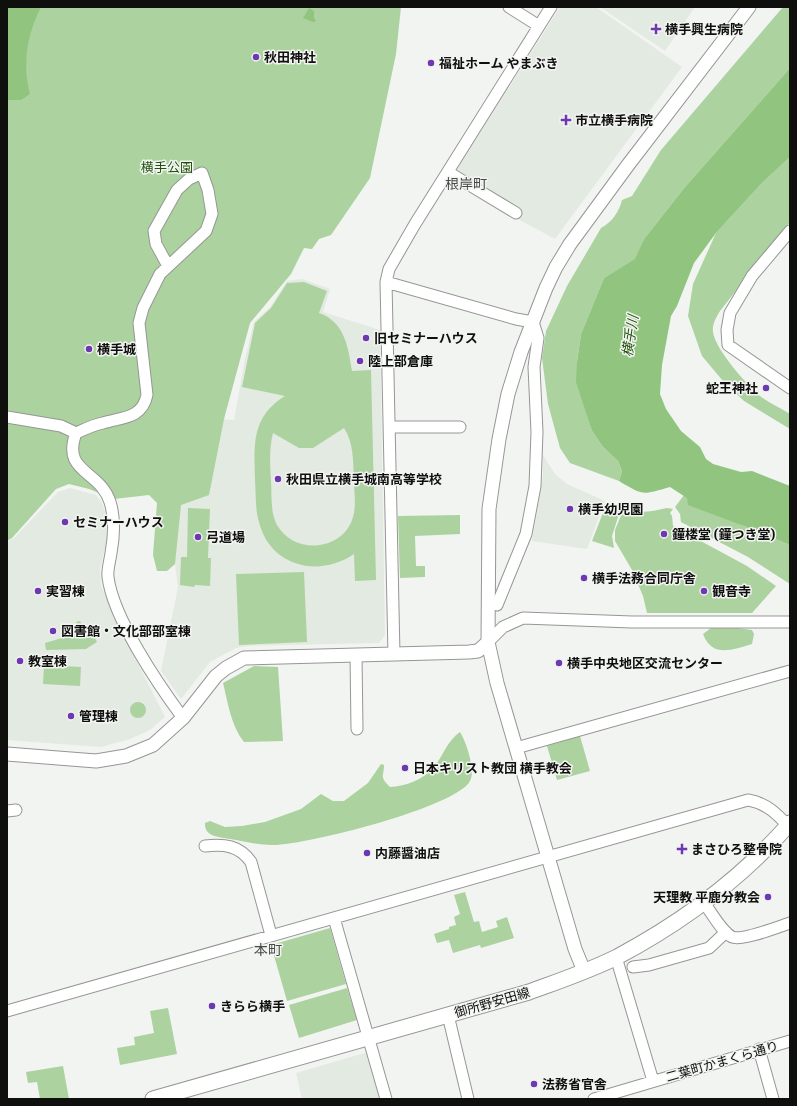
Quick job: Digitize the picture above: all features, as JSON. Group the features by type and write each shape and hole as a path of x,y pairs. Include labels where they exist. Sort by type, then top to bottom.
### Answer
{"main road":[{"name":"御所野安田線","path":"153,1099 173,1096 368,1037 529,992 584,971 616,957 704,903 750,864 789,826"}],"street":[{"path":"509,7 539,26"},
{"path":"394,654 386,282 389,269 551,7"},
{"path":"584,971 575,949 497,683 488,642 488,544 493,477 508,394 521,352 553,273 570,244 749,7"},
{"path":"448,172 516,213"},
{"path":"7,417 61,426 76,433 104,422 122,419 134,414 144,405 147,395 139,323 143,308 160,274 206,231 212,214 208,190 202,173 189,179 178,190 154,231 156,244 168,266"},
{"path":"790,230 752,276 730,312 727,330 728,345 790,388"},
{"path":"386,282 516,319 533,322"},
{"path":"497,605 526,534 535,486 537,432 534,367 538,338 533,322"},
{"path":"390,428 460,427"},
{"path":"76,433 71,446 75,462 91,475 103,488 110,502 114,525 113,544 107,575 110,592 138,649 162,690 183,718"},
{"path":"7,754 96,761 126,756 154,745 183,718 216,676 226,668 244,658 478,651 503,627 523,618 632,622 790,622"},
{"path":"356,655 357,729"},
{"path":"516,748 790,671"},
{"path":"7,1011 748,800 759,802 769,808 789,826"},
{"path":"205,846 223,844 246,855 251,862 271,936"},
{"path":"704,903 726,932 734,937 745,937 790,923"},
{"path":"334,918 386,1099"},
{"path":"633,967 649,965 709,948 726,932"},
{"path":"616,957 653,1081"},
{"path":"448,1015 468,1099"},
{"name":"二葉町かまくら通り","path":"594,1099 790,1041"},
{"path":"759,1049 772,1099"}],"shaded area":[{"name":"市立横手病院","path":"560,7 596,7 682,67 555,239 516,218 455,173"},
{"name":"横手興生病院","path":"600,7 695,7 665,51"},
{"name":"秋田県立横手城南高等学校","path":"302,279 330,289 323,312 380,330 385,635 379,643 247,646 236,648 210,662 181,699 161,671 178,587 165,491 202,418 234,420 245,359 254,322 270,307 287,281"},
{"name":"横手幼児園","path":"543,455 555,474 567,484 605,501 587,549 532,541 543,476"},
{"path":"70,488 96,495 102,503 105,512 107,539 100,569 101,586 165,717 150,730 130,739 101,747 7,740 7,542 14,538 58,492"},
{"path":"368,1052 382,1099 302,1099 296,1073"}],"green space":[{"name":"横手公園","path":"7,7 401,7 396,54 370,178 331,235 319,239 312,249 304,248 291,274 250,323 224,419 209,495 181,505 175,564 167,571 157,571 153,555 157,503 149,495 114,499 89,489 69,484 56,489 12,538 7,541"},
{"path":"783,7 790,7 790,68 685,187 644,239 636,259 604,278 581,334 577,362 581,395 592,431 603,447 618,461 622,471 619,481 570,463 560,448 548,404 542,358 546,331 567,286 601,228 614,216 619,209 622,200 632,196 661,150"},
{"path":"790,157 790,222 720,311 713,326 713,332 719,348 747,384 764,399 790,414 790,429 744,401 723,381 702,356 688,316 693,284 716,233 762,183"},
{"path":"304,282 327,291 319,313 335,322 344,336 352,371 371,370 376,580 355,581 354,554 340,561 326,565 311,566 298,564 285,558 274,549 265,537 259,522 256,507 254,455 257,433 260,423 266,413 274,404 285,396 242,387 255,323 271,308 287,283","holes":["344,428 350,440 353,466 355,505 352,520 346,530 338,538 328,543 305,545 294,541 285,535 277,525 273,515 270,463 273,433 299,448 313,448"]},
{"path":"684,495 744,526 790,545 790,584 748,557 681,522 680,514 675,507"},
{"path":"606,505 620,511 612,536 614,548 592,541"},
{"name":"弓道場","path":"188,508 210,509 208,558 211,558 210,586 195,585 194,587 180,585 181,557 187,557"},
{"path":"667,508 673,509 670,513 672,516 673,526 747,566 776,586 752,613 647,613 643,596 632,570 615,541 615,530 622,513 630,509 644,512"},
{"path":"460,515 460,534 415,536 416,566 425,566 425,577 400,578 398,516"},
{"path":"304,572 307,642 239,645 236,574"},
{"path":"80,621 83,627 89,626 97,642 86,649 46,650 45,643 62,638 80,630 76,622"},
{"path":"730,627 752,630 754,634 752,644 730,650 717,649 712,647 707,642 703,634 711,628"},
{"path":"44,665 81,667 80,686 43,684"},
{"path":"254,666 278,667 283,741 244,742 233,722 223,683"},
{"path":"138,702 144,704 146,710 144,716 138,718 132,716 130,710 132,704"},
{"path":"460,732 465,742 471,763 472,776 470,781 459,791 438,802 410,813 345,832 289,844 256,844 217,837 210,834 205,828 205,823 210,821 225,827 265,822 301,809 321,794 333,801 344,801 368,783 381,764 384,765 383,778 390,787 414,782 430,772 448,744"},
{"path":"580,736 590,771 557,780 547,746"},
{"path":"465,892 474,922 479,921 482,932 498,927 496,921 507,917 514,938 481,948 480,945 453,953 449,940 437,943 434,934 456,925 454,917 460,914 454,895"},
{"path":"330,928 346,984 287,1001 271,945"},
{"path":"347,988 357,1020 299,1038 289,1005"},
{"path":"168,1008 177,1054 120,1065 117,1048 135,1045 134,1037 154,1033 150,1011"},
{"path":"63,1066 69,1099 40,1099 37,1082 28,1083 26,1072"}],"water":[{"path":"7,7 41,7 32,28 27,50 26,72 30,94 21,100 7,100"},
{"path":"309,8 314,11 314,18 316,21 313,22 303,18"},
{"name":"横手川","path":"790,68 790,157 762,183 716,233 694,263 677,306 671,316 662,365 660,394 666,409 681,431 700,447 706,459 713,464 741,472 752,471 790,486 790,545 688,505 687,498 670,487 654,492 643,493 619,481 622,471 618,461 603,447 592,431 576,382 581,334 604,278 635,259 644,239 685,187"}],"place":[{"name":"横手興生病院","path":"656,29"},
{"name":"秋田神社","path":"256,57"},
{"name":"福祉ホーム やまぶき","path":"431,63"},
{"name":"市立横手病院","path":"566,120"},
{"name":"旧セミナーハウス","path":"366,338"},
{"name":"横手城","path":"89,349"},
{"name":"陸上部倉庫","path":"360,361"},
{"name":"蛇王神社","path":"766,388"},
{"name":"秋田県立横手城南高等学校","path":"278,479"},
{"name":"横手幼児園","path":"570,509"},
{"name":"セミナーハウス","path":"65,522"},
{"name":"鐘楼堂 (鐘つき堂)","path":"664,534"},
{"name":"弓道場","path":"198,537"},
{"name":"横手法務合同庁舎","path":"584,578"},
{"name":"実習棟","path":"38,591"},
{"name":"観音寺","path":"704,591"},
{"name":"図書館・文化部部室棟","path":"53,631"},
{"name":"教室棟","path":"20,661"},
{"name":"横手中央地区交流センター","path":"559,663"},
{"name":"管理棟","path":"71,716"},
{"name":"日本キリスト教団 横手教会","path":"405,768"},
{"name":"まさひろ整骨院","path":"682,849"},
{"name":"内藤醤油店","path":"367,853"},
{"name":"天理教 平鹿分教会","path":"768,897"},
{"name":"きらら横手","path":"212,1006"},
{"name":"法務省官舎","path":"534,1084"}],"district":[{"name":"根岸町","path":"466,184"},
{"name":"本町","path":"268,950"}]}
